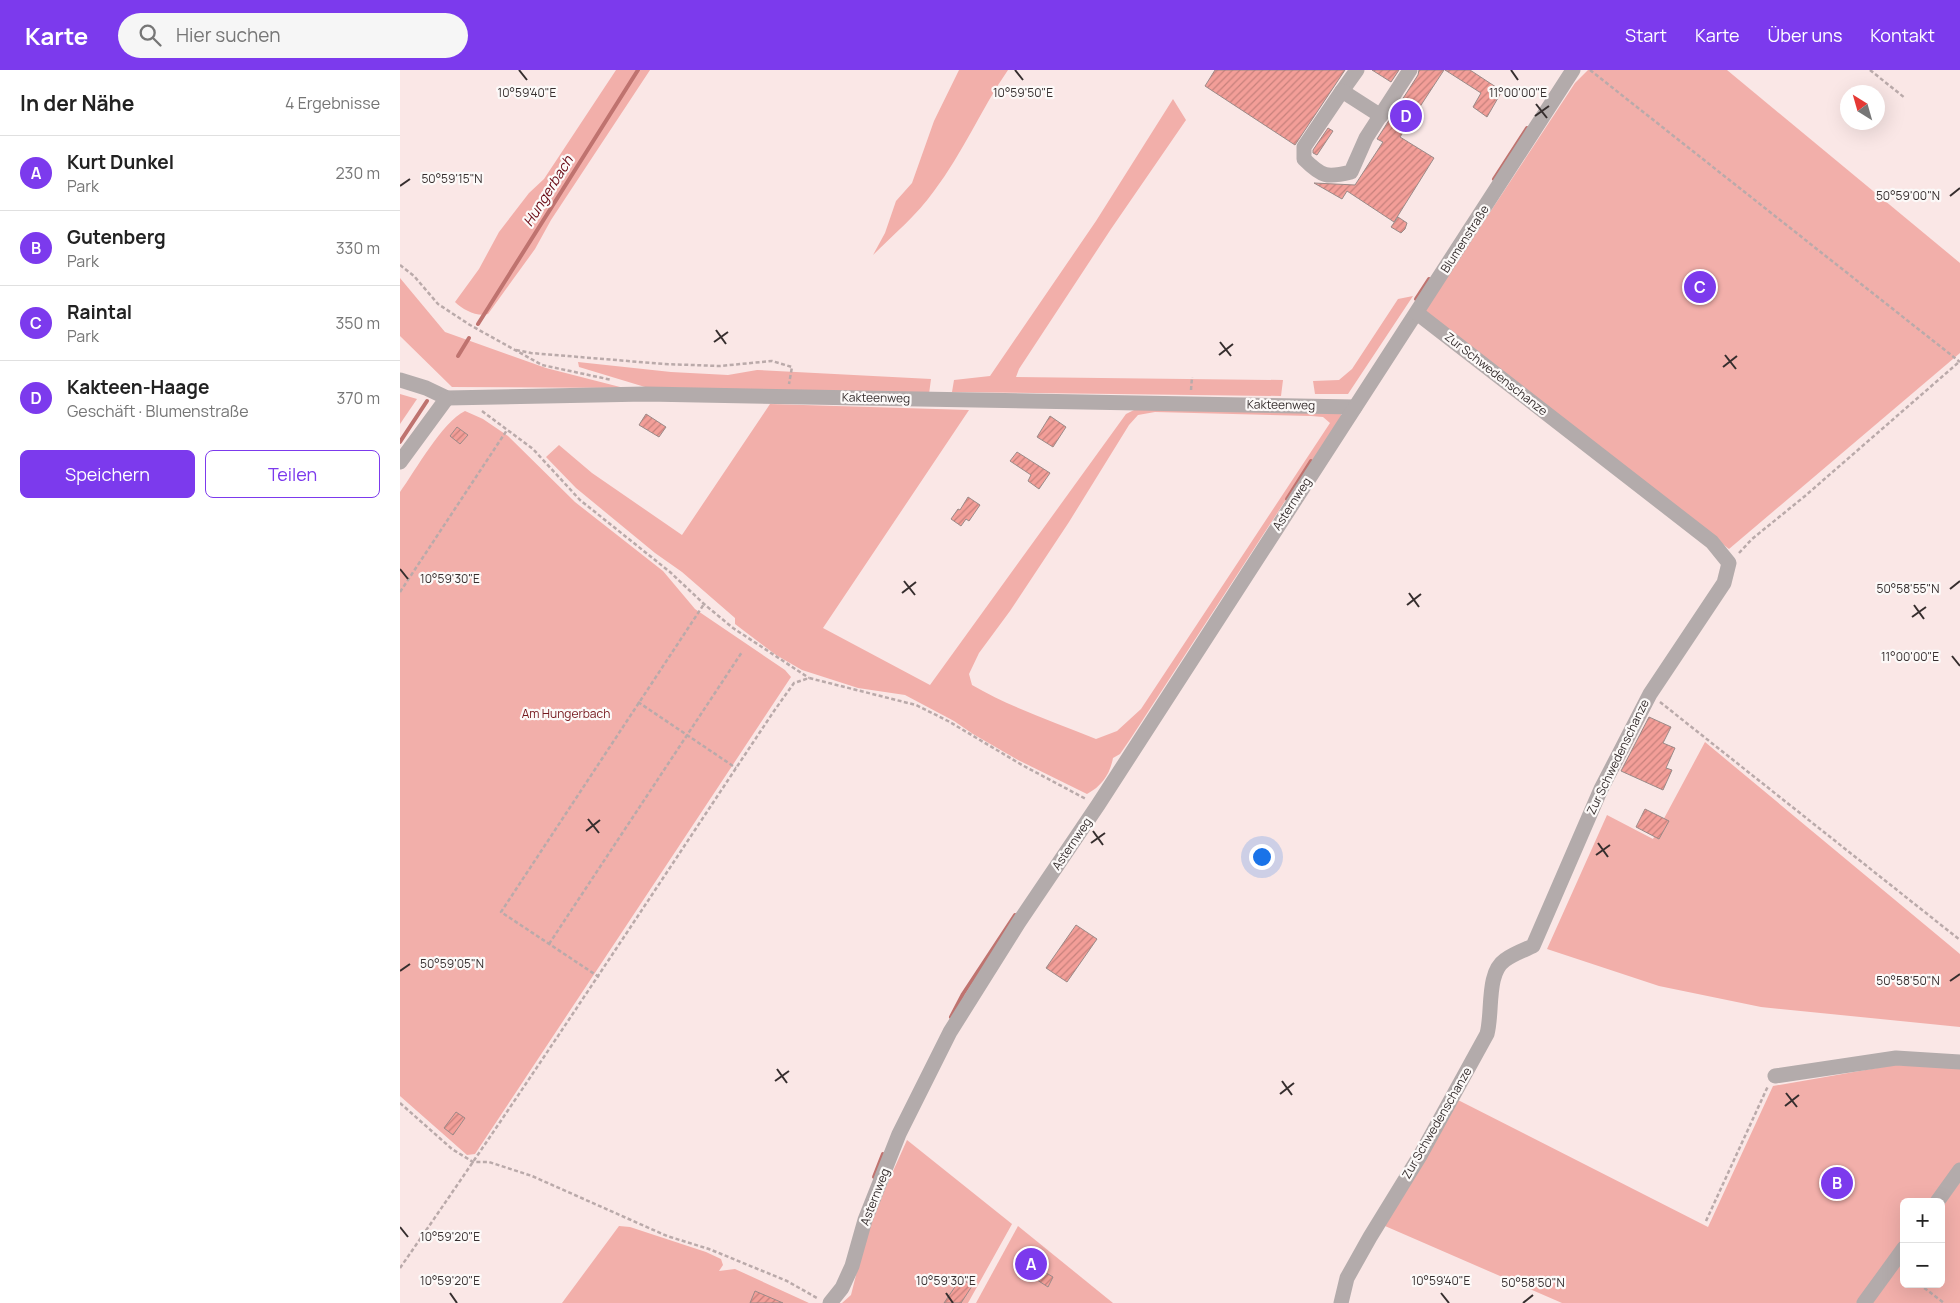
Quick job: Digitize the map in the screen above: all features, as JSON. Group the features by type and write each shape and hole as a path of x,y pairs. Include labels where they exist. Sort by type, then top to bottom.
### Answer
{"street":[{"path":"1357,70 1304,147 1304,159 1316,171 1332,177 1351,172 1366,138 1410,70"},
{"name":"Blumenstraße","path":"1355,407 1573,70"},
{"path":"1342,91 1380,116"},
{"name":"Zur Schwedenschanze","path":"1341,1303 1347,1278 1421,1154 1487,1034 1491,1020 1492,985 1495,971 1504,960 1533,946 1601,789 1650,694 1724,583 1729,563 1712,542 1417,313"},
{"name":"Kakteenweg","path":"400,380 426,388 447,398 646,394 1355,407"},
{"path":"400,462 447,398"},
{"name":"Asternweg","path":"825,1301 842,1288 852,1266 865,1220 900,1134 950,1032 1019,922 1098,805 1355,407"},
{"path":"1775,1076 1896,1058 1960,1062"},
{"path":"1940,1198 1960,1170"},
{"path":"1864,1303 1900,1254"}],"path":[{"path":"1590,70 1960,362 1805,496 1752,539 1729,563"},
{"path":"1870,70 1905,98"},
{"path":"400,266 414,276 438,304 470,325 542,365 620,381"},
{"path":"516,350 531,353 664,364 720,366 772,361 792,367 787,396"},
{"path":"464,398 532,449 580,500 670,572 733,628 808,678 916,705 1022,765 1098,805"},
{"path":"400,592 507,430"},
{"path":"599,977 500,912 704,604"},
{"path":"549,944 742,652"},
{"path":"400,1268 599,977 654,889 794,683 808,678"},
{"path":"1650,694 1960,940"},
{"path":"638,702 736,768"},
{"path":"1706,1221 1767,1088 1775,1076"},
{"path":"400,1103 452,1150 473,1162 489,1162 532,1176 667,1236 709,1249 786,1281 825,1301"},
{"path":"1924,1288 1944,1303"}],"green space":[{"path":"616,70 650,70 551,220 535,249 488,314 475,314 462,308 455,302 479,269 499,232 529,193 544,179"},
{"path":"959,70 1008,70 954,162 934,191 913,216 873,255 885,233 896,201 912,183 934,121"},
{"path":"1588,70 1727,70 1960,263 1960,353 1729,549 1425,311 1575,83"},
{"path":"1173,99 1186,120 1111,229 1019,369 1016,377 1283,380 1281,396 952,392 954,380 990,376 1096,221"},
{"path":"400,278 445,332 546,368 624,388 452,387 400,336"},
{"path":"1413,296 1348,394 1315,394 1313,381 1339,380 1352,369 1398,299"},
{"path":"578,362 671,372 728,375 757,370 931,379 929,394 645,387 579,367"},
{"path":"400,394 417,399 400,424"},
{"path":"770,404 969,410 823,628 930,685 1126,414 1140,407 1341,414 1342,419 1300,478 1131,738 1120,754 1113,758 1110,769 1104,779 1087,794 1018,760 954,721 905,695 858,688 802,670 776,655 735,624 735,618 682,572 655,553 576,488 546,457 559,445 592,473 682,535","holes":["1155,412 1323,417 1330,423 1141,709 1117,731 1096,739 1018,708 972,685 969,674 979,653 1010,611 1069,522 1129,425 1138,415"]},
{"name":"Am Hungerbach","path":"465,411 483,419 508,436 575,502 663,571 695,609 785,670 791,677 475,1154 467,1155 400,1096 400,492 447,425"},
{"path":"1705,742 1960,954 1960,1027 1761,1007 1659,986 1547,949 1607,815 1653,839"},
{"path":"1894,1065 1960,1067 1960,1164 1936,1198 1900,1198 1900,1247 1859,1303 1562,1303 1385,1226 1458,1100 1708,1227 1773,1086"},
{"path":"907,1140 1012,1224 968,1303 842,1303 851,1295 868,1227"},
{"path":"1960,1182 1960,1303 1872,1303 1900,1264 1900,1288 1945,1288 1945,1203"},
{"path":"619,1226 630,1227 706,1252 721,1259 723,1265 719,1271 735,1269 809,1303 562,1303"},
{"path":"1018,1226 1113,1303 976,1303"}],"building":[{"path":"1215,70 1345,70 1295,145 1205,86"},
{"path":"1372,70 1399,70 1391,82"},
{"path":"1419,70 1444,70 1400,137 1434,158 1394,222 1347,191 1342,199 1314,183 1355,185 1383,142 1377,139 1418,75"},
{"path":"1445,70 1470,70 1502,91 1487,117 1473,107 1481,93"},
{"path":"1328,128 1333,131 1317,155 1313,153 1313,150"},
{"path":"1398,217 1407,223 1401,233 1391,227"},
{"path":"646,414 666,427 659,437 639,425"},
{"path":"1050,416 1066,427 1053,447 1037,437"},
{"path":"457,427 468,435 460,444 450,436"},
{"path":"1017,452 1050,473 1039,489 1028,481 1031,475 1010,461"},
{"path":"968,497 980,505 969,521 966,519 961,526 951,519 958,509 960,510"},
{"path":"1649,717 1671,727 1663,743 1675,748 1666,768 1672,770 1663,790 1621,771"},
{"path":"1645,809 1669,821 1659,839 1636,827"},
{"path":"1076,925 1097,939 1067,982 1046,968"},
{"path":"456,1112 465,1118 453,1135 444,1128"},
{"path":"1019,1258 1024,1261 1026,1259 1053,1277 1048,1287 1014,1265"},
{"path":"961,1278 972,1286 961,1303 944,1303"},
{"path":"755,1291 783,1303 750,1303"}],"waterway":[{"name":"Hungerbach","path":"478,324 638,70"},
{"path":"1494,179 1527,128"},
{"path":"1416,299 1429,279"},
{"name":"Hungerbach","path":"458,356 469,338"},
{"name":"Hungerbach","path":"400,442 427,401"},
{"path":"1287,499 1311,461"},
{"path":"951,1017 963,994 1015,915"},
{"path":"874,1177 883,1154"}],"place":[{"name":"Kakteen-Haage","path":"1406,116"},
{"name":"Raintal","path":"1700,287"},
{"name":"Gutenberg","path":"1837,1183"},
{"name":"Kurt Dunkel","path":"1031,1264"}]}
